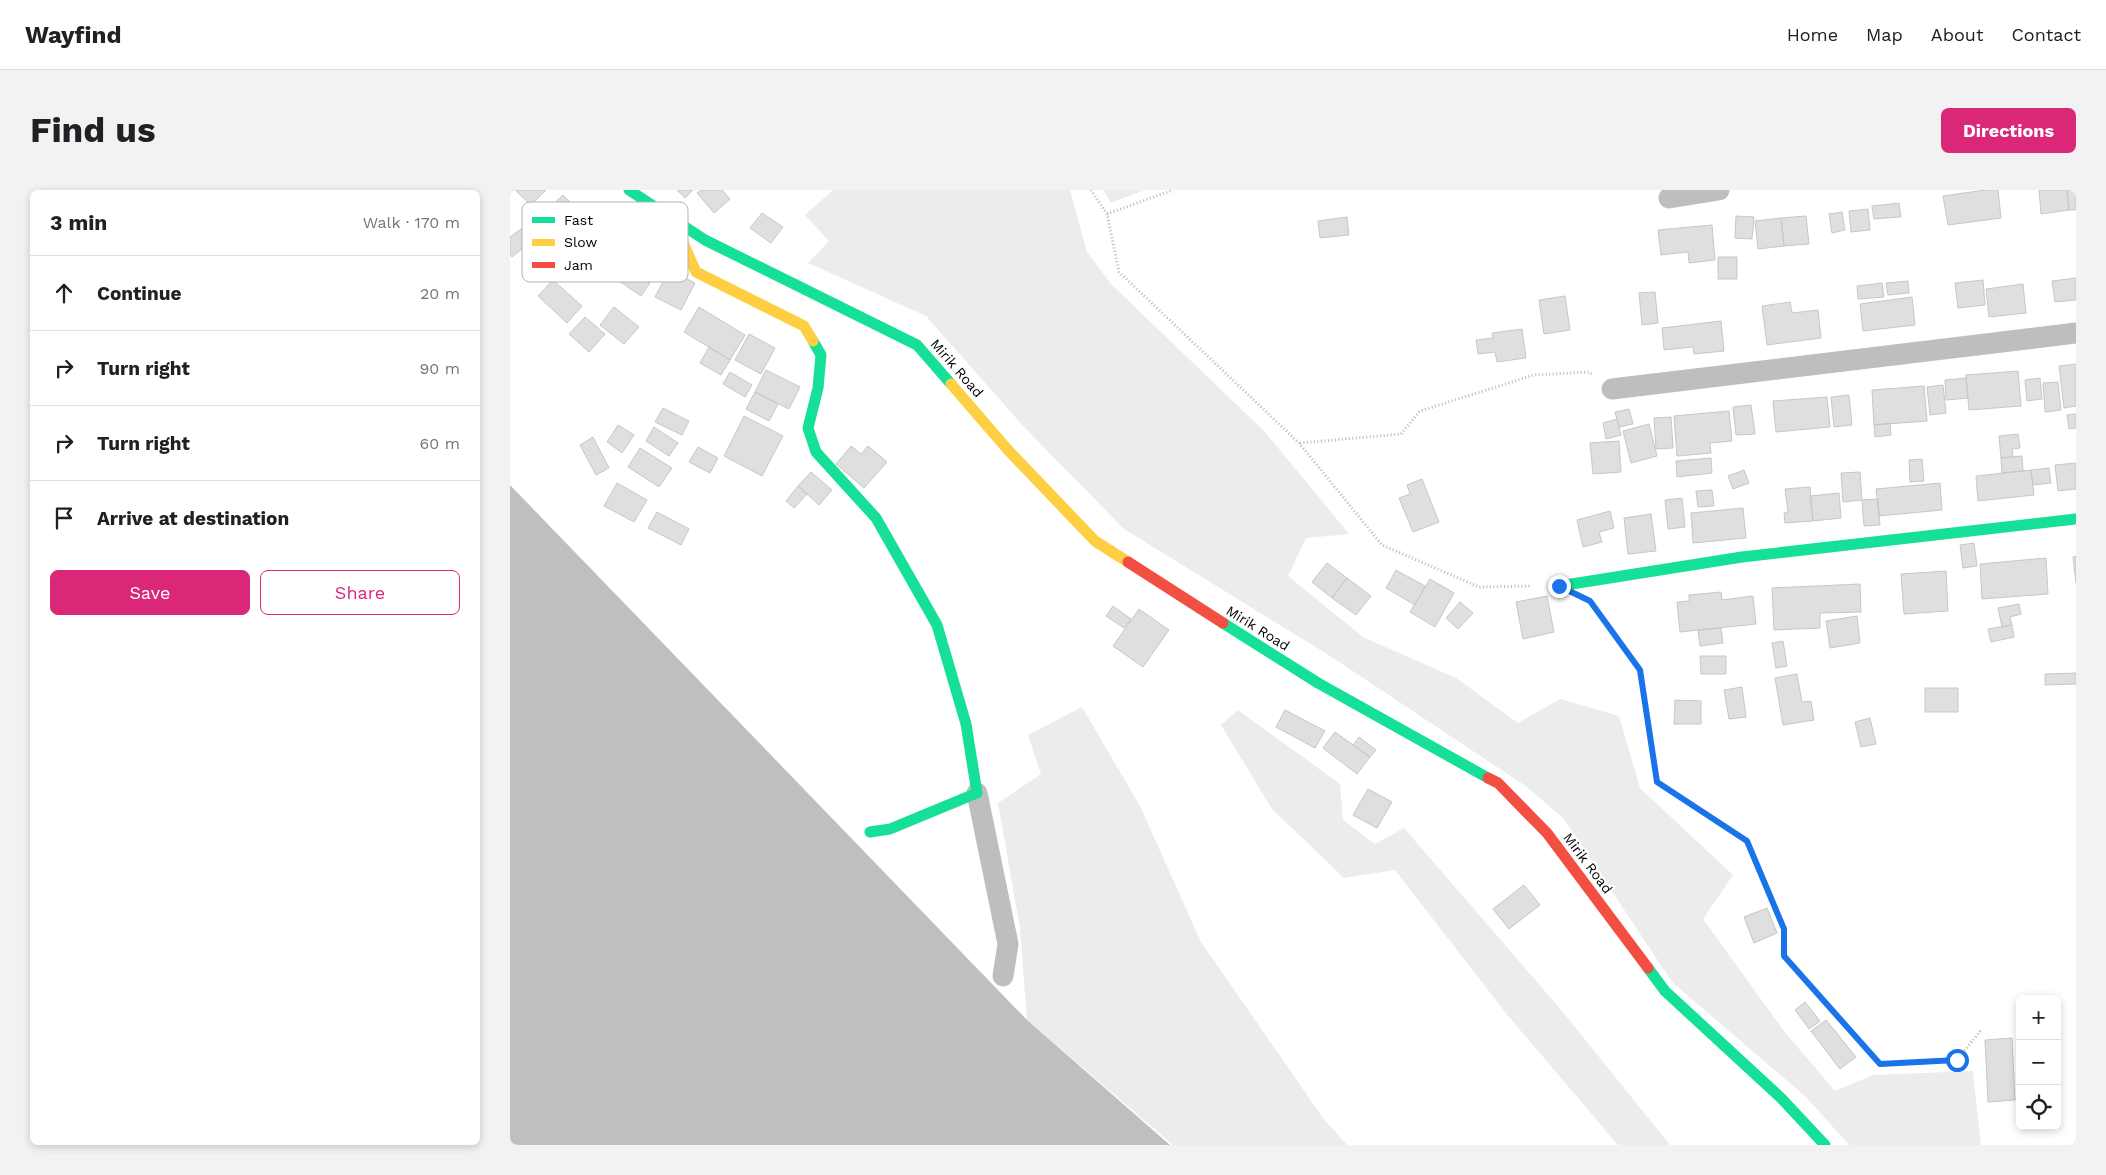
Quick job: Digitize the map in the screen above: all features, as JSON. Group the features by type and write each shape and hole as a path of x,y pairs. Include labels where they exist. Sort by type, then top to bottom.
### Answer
{"main road":[{"name":"Mirik Road","path":"629,190 647,202"},
{"name":"Mirik Road","path":"688,229 705,240 917,345 1008,450 1095,541 1318,683 1498,783 1546,833 1665,991 1782,1098 1826,1145"},
{"path":"688,254 696,272 804,326 821,355 818,388 808,428 816,452 876,518 937,625 966,724 978,793 890,829 870,832"},
{"path":"1559,586 1742,557 2076,520"}],"street":[{"path":"1669,198 1719,190"},
{"path":"1612,389 2076,333"},
{"path":"978,793 1008,944 1003,976"}],"path":[{"path":"1092,190 1107,214 1119,272 1299,442 1382,545 1479,587 1559,586 1590,601 1640,670 1657,782 1747,841 1784,929 1784,956 1880,1064 1957,1060 1982,1029"},
{"path":"1107,214 1173,190"},
{"path":"1299,442 1401,434 1420,411 1534,375 1589,372 1612,389"}],"shaded area":[{"path":"833,190 1070,190 1087,252 1111,284 1265,432 1349,534 1306,538 1288,576 1363,637 1456,678 1518,723 1560,699 1619,716 1640,788 1733,875 1703,919 1784,1031 1835,1091 1873,1075 1973,1071 1981,1145 1849,1145 1806,1097 1672,982 1564,819 1527,787 1327,654 1124,529 1023,426 926,316 808,263 829,241 805,215"},
{"path":"1103,190 1144,190 1111,203"},
{"path":"510,485 1027,1020 1170,1145 510,1145"},
{"path":"1082,707 1140,806 1201,942 1323,1118 1347,1145 1173,1145 1027,1020 1020,928 998,803 1041,774 1028,735"},
{"path":"1238,710 1340,784 1343,820 1375,844 1404,828 1562,1011 1670,1145 1618,1145 1509,1017 1395,870 1344,878 1272,809 1221,725"}],"building":[{"path":"515,190 546,190 534,202 528,202"},
{"path":"677,190 693,190 685,198"},
{"path":"701,190 722,190 730,199 714,213 697,193"},
{"path":"1998,190 2001,218 1948,225 1943,196"},
{"path":"2039,190 2067,190 2069,210 2041,214"},
{"path":"2067,190 2076,190 2076,210 2069,210"},
{"path":"563,195 570,202 556,202"},
{"path":"1899,203 1901,217 1874,219 1872,206"},
{"path":"1868,209 1870,230 1851,232 1849,211"},
{"path":"1842,212 1845,230 1832,233 1829,214"},
{"path":"762,213 783,227 771,243 750,228"},
{"path":"1736,216 1754,217 1752,239 1735,238"},
{"path":"1806,216 1809,244 1784,246 1781,218"},
{"path":"1347,217 1349,235 1320,238 1318,221"},
{"path":"1781,218 1784,246 1758,249 1755,221"},
{"path":"1712,225 1715,260 1689,263 1688,252 1661,255 1658,230"},
{"path":"521,229 522,230 522,249 512,257 510,254 510,237"},
{"path":"1718,257 1737,257 1737,279 1718,279"},
{"path":"2076,278 2076,300 2055,302 2052,281"},
{"path":"688,280 695,283 681,310 655,297 663,282 688,282"},
{"path":"1983,280 1985,305 1958,308 1955,283"},
{"path":"1908,281 1909,293 1888,295 1886,283"},
{"path":"551,282 555,282 582,306 567,323 538,296"},
{"path":"620,282 651,282 641,296"},
{"path":"1882,283 1884,297 1858,299 1857,286"},
{"path":"2023,284 2026,313 1989,317 1986,289"},
{"path":"1655,292 1658,323 1642,325 1639,293"},
{"path":"1565,296 1570,330 1544,334 1539,300"},
{"path":"1912,297 1915,325 1863,331 1860,304"},
{"path":"1790,302 1792,313 1818,310 1821,338 1767,345 1762,306"},
{"path":"614,307 639,327 624,344 600,325"},
{"path":"699,307 745,335 730,360 684,332"},
{"path":"585,317 605,334 589,352 569,334"},
{"path":"1721,321 1724,351 1694,354 1693,347 1664,350 1662,328"},
{"path":"1522,329 1526,358 1497,362 1495,352 1478,354 1476,340 1493,338 1492,333"},
{"path":"749,334 775,348 761,374 735,360"},
{"path":"709,347 730,360 721,375 700,363"},
{"path":"2076,364 2076,406 2064,408 2059,366"},
{"path":"766,370 800,387 789,409 755,392"},
{"path":"2018,371 2021,406 1969,410 1966,375"},
{"path":"730,372 752,385 745,397 723,384"},
{"path":"1966,378 1968,398 1946,400 1945,380"},
{"path":"2040,378 2042,399 2027,401 2025,380"},
{"path":"2058,382 2061,410 2045,412 2043,383"},
{"path":"1943,385 1946,413 1930,415 1927,387"},
{"path":"1924,386 1927,421 1874,425 1872,390"},
{"path":"755,392 778,404 769,421 746,409"},
{"path":"1849,395 1852,425 1834,427 1831,397"},
{"path":"1827,397 1830,427 1776,432 1773,401"},
{"path":"1751,405 1755,434 1736,435 1733,407"},
{"path":"663,408 689,421 682,435 655,422"},
{"path":"1629,409 1633,424 1619,427 1615,412"},
{"path":"1729,411 1732,441 1710,443 1711,453 1677,456 1674,416"},
{"path":"2076,414 2076,428 2069,429 2067,415"},
{"path":"744,416 783,436 762,476 724,456"},
{"path":"1671,417 1673,448 1656,449 1654,418"},
{"path":"1617,419 1621,435 1606,439 1603,423"},
{"path":"1890,423 1891,435 1875,437 1874,425"},
{"path":"1649,424 1657,456 1631,463 1623,431"},
{"path":"618,425 634,435 622,453 607,442"},
{"path":"654,427 678,443 669,456 646,441"},
{"path":"2018,434 2020,448 2012,449 2013,457 2001,458 1999,436"},
{"path":"593,437 609,468 596,475 580,445"},
{"path":"1619,441 1621,472 1593,474 1590,443"},
{"path":"851,446 861,454 868,446 887,462 864,488 836,464"},
{"path":"698,447 718,458 710,473 689,462"},
{"path":"640,448 672,468 659,487 628,467"},
{"path":"2022,456 2023,471 2002,473 2001,458"},
{"path":"1711,458 1712,473 1677,477 1676,461"},
{"path":"1922,459 1924,481 1910,482 1909,460"},
{"path":"2076,463 2076,489 2058,491 2055,465"},
{"path":"2049,468 2051,483 2033,485 2031,470"},
{"path":"1744,470 1749,483 1733,489 1728,476"},
{"path":"2031,470 2034,495 1978,501 1976,476"},
{"path":"811,472 832,490 819,505 798,486"},
{"path":"1860,472 1862,500 1843,502 1841,473"},
{"path":"1422,479 1439,522 1413,532 1399,498 1410,494 1407,485"},
{"path":"617,483 647,500 634,522 604,506"},
{"path":"1940,483 1942,510 1879,516 1876,489"},
{"path":"798,486 807,494 794,508 786,501"},
{"path":"1810,487 1813,521 1785,523 1784,513 1788,512 1785,489"},
{"path":"1712,490 1714,506 1698,507 1696,491"},
{"path":"1839,493 1841,518 1813,521 1810,496"},
{"path":"1682,498 1685,527 1668,529 1665,500"},
{"path":"1878,499 1880,525 1864,526 1862,500"},
{"path":"1743,508 1746,538 1693,543 1691,513"},
{"path":"1610,511 1614,528 1599,532 1602,542 1583,547 1577,520"},
{"path":"657,512 689,529 681,545 648,528"},
{"path":"1651,514 1656,551 1628,554 1624,518"},
{"path":"1974,543 1977,566 1963,568 1960,545"},
{"path":"2076,556 2076,583 2073,557"},
{"path":"2046,558 2048,594 1982,599 1980,564"},
{"path":"1327,563 1347,578 1332,598 1312,582"},
{"path":"1396,570 1425,586 1415,605 1386,588"},
{"path":"1946,571 1948,611 1904,614 1901,574"},
{"path":"1347,578 1371,596 1356,615 1332,598"},
{"path":"1430,579 1454,593 1435,627 1410,612"},
{"path":"1860,584 1861,612 1820,613 1820,628 1774,630 1772,588"},
{"path":"1721,592 1722,600 1753,596 1756,624 1680,632 1677,602 1689,601 1689,595"},
{"path":"1547,596 1554,632 1523,639 1516,602"},
{"path":"1460,602 1473,613 1458,629 1446,618"},
{"path":"2019,604 2021,614 2010,617 2012,625 2002,627 1998,608"},
{"path":"1113,606 1131,619 1124,628 1106,616"},
{"path":"1139,609 1169,630 1143,667 1113,646"},
{"path":"1857,616 1860,643 1830,648 1826,621"},
{"path":"2012,625 2014,637 1991,642 1988,629"},
{"path":"1721,628 1723,643 1700,646 1698,630"},
{"path":"1783,641 1787,666 1776,668 1772,643"},
{"path":"1700,656 1726,656 1726,674 1701,674"},
{"path":"2076,673 2076,684 2045,685 2045,674"},
{"path":"1797,674 1802,702 1811,701 1814,720 1783,725 1775,678"},
{"path":"1742,687 1746,717 1729,719 1724,690"},
{"path":"1925,688 1958,688 1958,712 1925,712"},
{"path":"1675,700 1701,701 1701,724 1674,724"},
{"path":"1285,710 1325,731 1315,748 1276,727"},
{"path":"1870,718 1876,744 1861,747 1855,722"},
{"path":"1335,732 1370,757 1357,774 1323,748"},
{"path":"1359,737 1376,750 1370,757 1353,745"},
{"path":"1368,789 1392,802 1377,828 1353,815"},
{"path":"1524,885 1540,905 1509,929 1493,909"},
{"path":"1767,908 1777,933 1754,943 1744,917"},
{"path":"1805,1002 1820,1021 1809,1029 1795,1010"},
{"path":"1826,1020 1856,1057 1840,1069 1811,1031"},
{"path":"2012,1038 2015,1100 1988,1102 1985,1040"}],"traffic: fast":[{"path":"629,190 647,202"},
{"path":"688,229 705,240 917,345 951,384"},
{"path":"813,341 821,355 818,388 808,428 816,452 876,518 937,625 966,724 977,793 890,829 870,832"},
{"path":"1559,586 1742,557 2076,519"},
{"path":"1223,623 1318,683 1488,778"},
{"path":"1648,968 1665,991 1781,1098 1825,1145"}],"traffic: slow":[{"path":"688,254 696,272 804,326 813,341"},
{"path":"951,384 1008,450 1095,541 1128,562"}],"traffic: jam":[{"path":"1128,562 1223,623"},
{"path":"1488,778 1498,783 1547,833 1648,968"}],"route":[{"path":"1559,586 1590,601 1640,670 1657,782 1747,841 1784,929 1784,956 1880,1064 1957,1060"}]}
